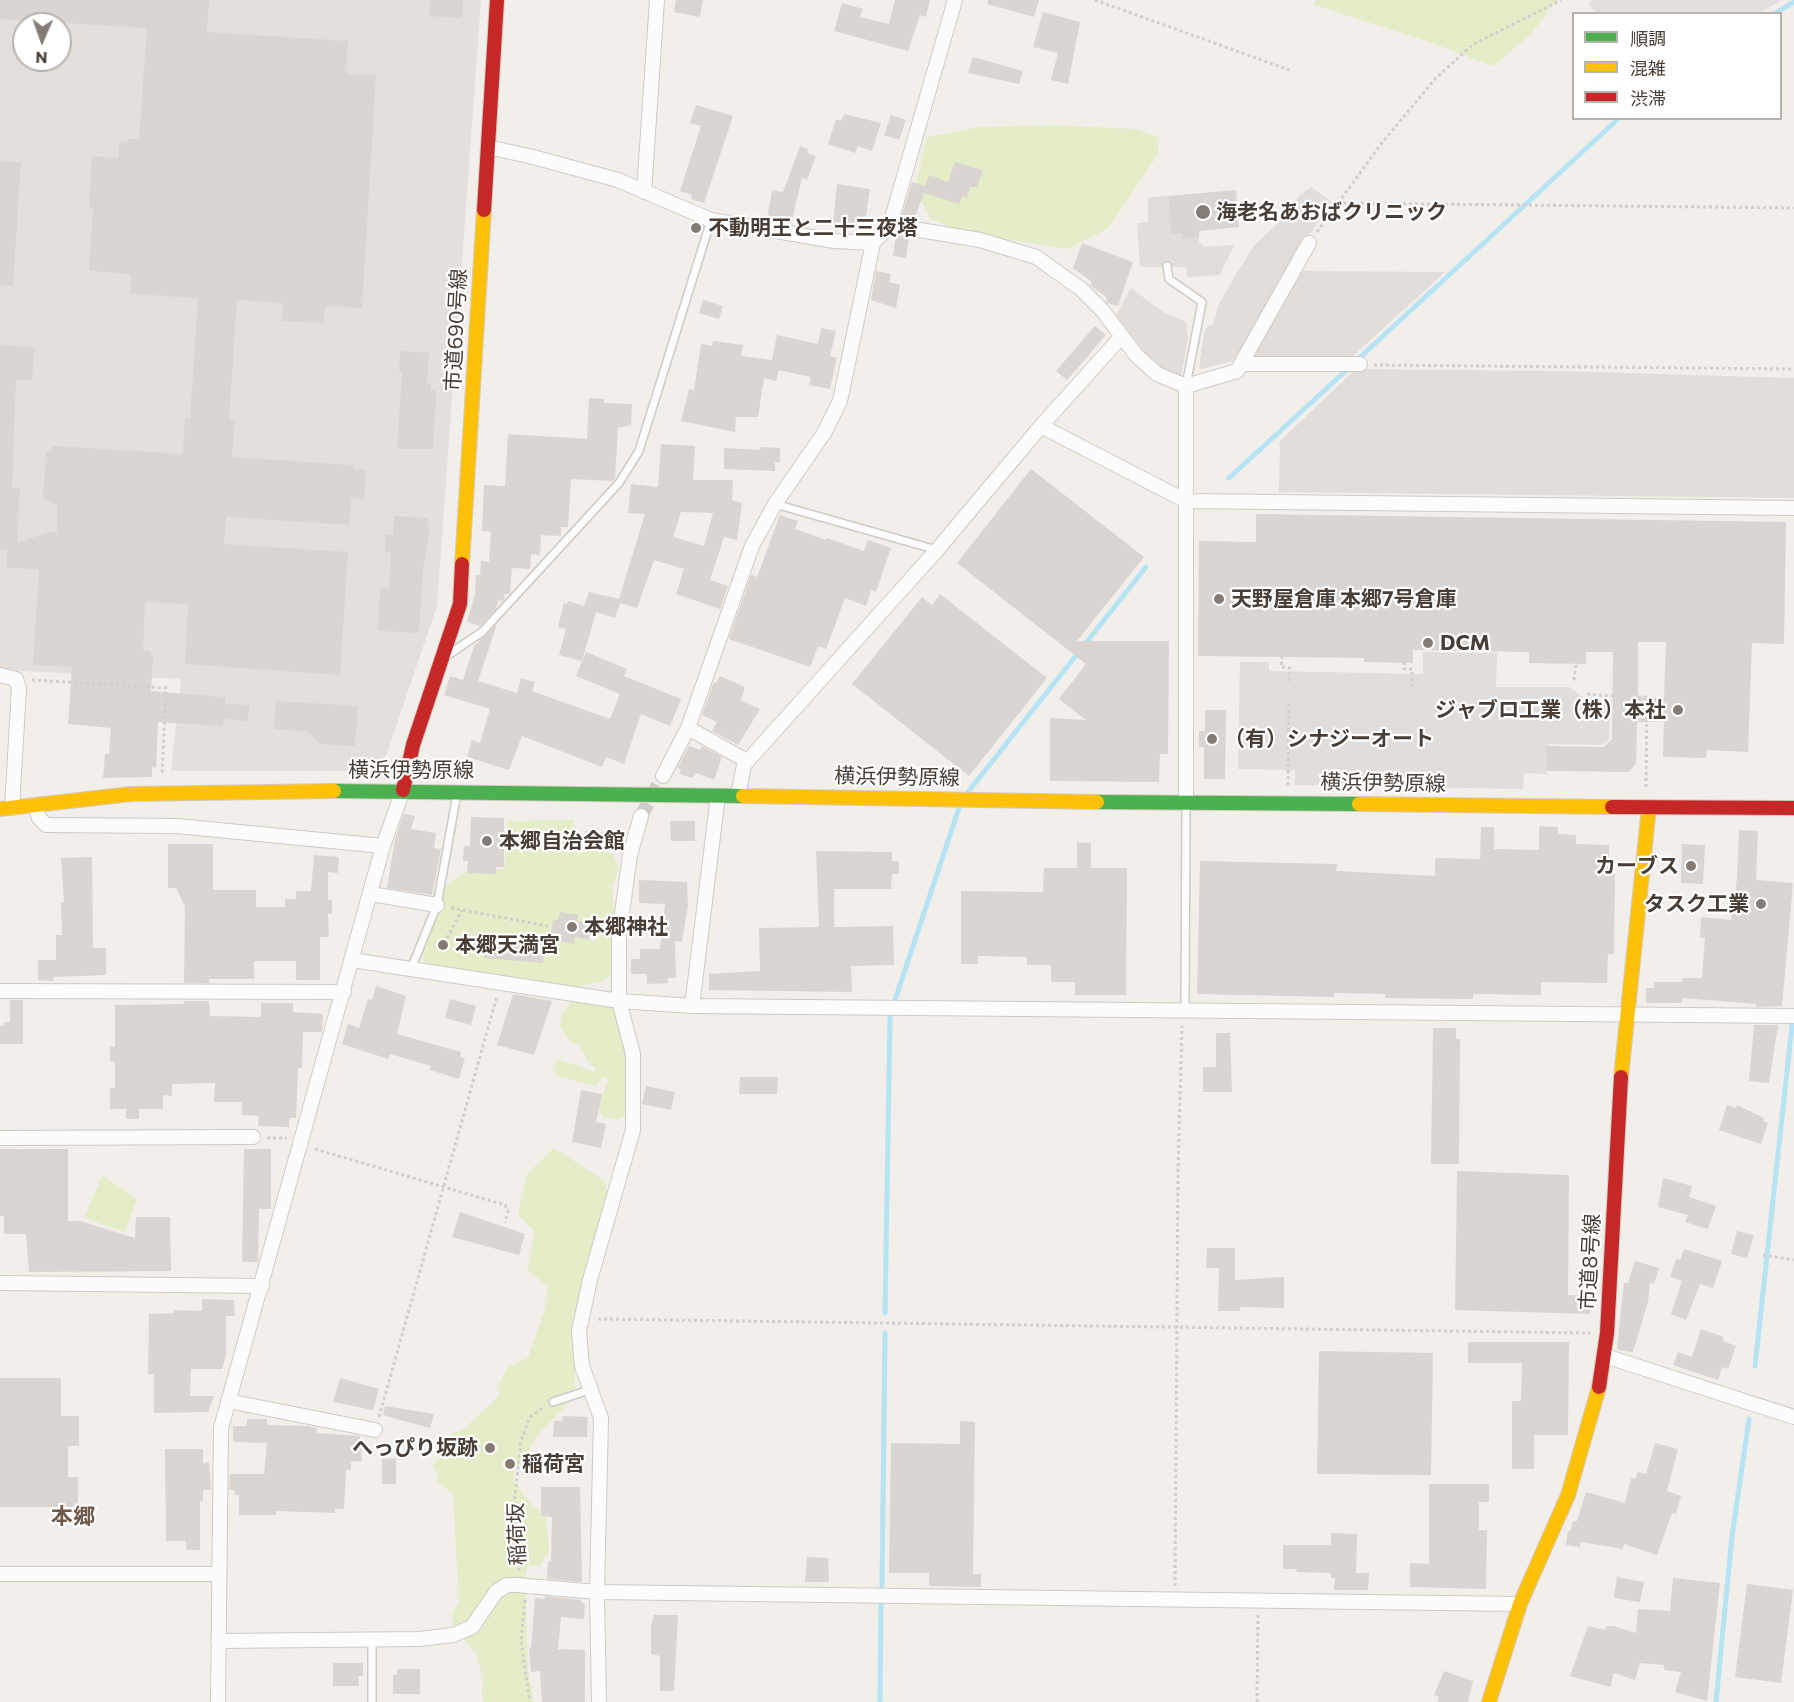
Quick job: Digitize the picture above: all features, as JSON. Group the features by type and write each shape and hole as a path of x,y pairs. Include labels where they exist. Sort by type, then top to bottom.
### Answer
{"main road":[{"name":"市道690号線","path":"403,790 413,745 460,604 497,0"},
{"name":"横浜伊勢原線","path":"6,808 131,794 403,790 1186,803 1647,800 1794,808"},
{"name":"市道8号線","path":"1489,1702 1521,1604 1568,1495 1590,1430 1605,1356 1626,1016 1647,800"}],"street":[{"path":"644,192 657,0"},
{"path":"663,776 688,728 752,546 775,504 824,434 840,401 873,243 890,225 955,0"},
{"path":"488,147 618,180 711,220 824,239 873,243"},
{"path":"890,225 980,240 1036,256 1081,289 1103,311 1136,356 1157,374 1186,386 1237,371 1309,243"},
{"path":"738,796 744,765 747,761 937,550 1041,426 1122,336"},
{"path":"1243,364 1360,364"},
{"path":"1186,386 1186,803"},
{"path":"1041,426 1186,501 1794,508"},
{"path":"0,675 15,679 19,688 6,808"},
{"path":"688,728 747,761"},
{"path":"218,1702 217,1574 221,1428 383,846 403,790"},
{"path":"692,1006 718,796"},
{"path":"35,805 39,818 46,825 177,826 383,846"},
{"path":"599,1702 597,1592 601,1418 582,1366 581,1318 633,1130 633,1054 619,1000 618,935 630,855 641,816"},
{"path":"370,894 437,905"},
{"path":"352,960 619,1000 692,1006 1791,1016"},
{"path":"0,991 344,992"},
{"path":"0,1138 253,1137"},
{"path":"0,1283 262,1286"},
{"path":"1605,1356 1794,1417"},
{"path":"228,1401 375,1430"},
{"path":"0,1574 217,1574"},
{"path":"522,1585 597,1592 1521,1604"},
{"name":"稲荷坂","path":"218,1641 419,1639 453,1635 472,1628 496,1592 507,1586 522,1585"}],"lane":[{"path":"441,660 482,632 619,483 639,451 711,220"},
{"path":"1167,267 1169,279 1202,302 1198,346 1186,386"},
{"path":"775,504 937,550"},
{"path":"411,969 437,905 457,791"},
{"path":"1185,1011 1186,803"},
{"path":"553,1402 592,1389"},
{"path":"372,1639 372,1702"}],"path":[{"path":"1095,0 1292,71"},
{"path":"1309,243 1381,144 1435,79 1472,45 1561,0"},
{"path":"1337,203 1794,208"},
{"path":"1360,364 1794,369"},
{"path":"1282,656 1281,668 1290,668 1289,683"},
{"path":"1404,662 1404,669 1412,669 1412,688"},
{"path":"1574,680 1576,663"},
{"path":"15,679 166,688 162,780"},
{"path":"1587,694 1613,696"},
{"path":"1638,697 1647,697 1647,800"},
{"path":"1288,790 1289,701"},
{"path":"437,905 548,926"},
{"path":"447,938 462,910"},
{"path":"375,1430 501,983"},
{"path":"1175,1600 1180,1036 1185,1011"},
{"path":"253,1137 302,1142 505,1205 508,1211 505,1223"},
{"path":"1763,1255 1794,1260"},
{"path":"581,1318 1607,1333"},
{"name":"稲荷坂","path":"522,1585 515,1497 521,1441 530,1417 553,1402"},
{"path":"522,1585 521,1641 530,1702"},
{"path":"1257,1702 1259,1601"}],"shaded area":[{"path":"0,0 481,0 437,606 386,756 368,771 171,771 181,679 0,670"},
{"path":"1593,0 1782,0 1762,12 1595,12 1588,3"},
{"path":"1311,187 1332,202 1291,261 1235,360 1202,369 1199,366 1205,329 1214,323 1219,304 1234,278 1253,247 1286,215 1300,195"},
{"path":"1168,196 1171,233 1183,233 1184,239 1199,237 1199,242 1204,247 1234,245 1220,275 1187,277 1187,268 1184,267 1140,267 1137,223 1148,222 1148,197"},
{"path":"1302,271 1445,272 1353,356 1254,356"},
{"path":"1131,288 1163,312 1186,322 1188,337 1181,378 1171,375 1154,364 1116,315"},
{"path":"1356,369 1557,371 1794,378 1794,498 1279,492 1280,441"},
{"path":"1423,652 1497,653 1496,687 1569,687 1588,701 1610,701 1609,740 1600,745 1548,744 1547,774 1524,773 1523,789 1295,785 1295,770 1238,769 1240,662 1269,662 1269,671 1423,674"}],"green space":[{"path":"1315,0 1557,0 1531,34 1493,66 1429,42 1315,5"},
{"path":"1053,125 1134,129 1157,136 1159,153 1108,228 1068,249 966,233 931,219 915,189 927,137 981,127"},
{"path":"574,820 572,840 613,854 619,869 612,886 615,921 611,975 605,980 579,987 438,973 424,964 422,948 434,908 445,886 465,872 504,869 508,821","holes":["553,925 596,932 596,941 551,933"]},
{"path":"582,997 612,999 627,1038 628,1105 625,1114 619,1119 604,1118 600,1112 599,1104 608,1080 603,1076 595,1086 558,1076 553,1068 558,1059 595,1072 595,1067 589,1064 580,1046 570,1041 560,1027 561,1016 571,1001"},
{"path":"554,1148 605,1181 608,1199 575,1317 575,1396 535,1438 523,1463 514,1469 514,1482 531,1504 546,1518 549,1552 539,1566 528,1565 525,1576 528,1671 534,1702 484,1702 481,1691 484,1681 476,1653 453,1626 452,1612 459,1604 453,1494 437,1482 438,1475 433,1466 442,1453 445,1437 464,1429 499,1396 497,1388 507,1368 528,1358 545,1308 548,1286 527,1270 535,1232 518,1215 527,1174"},
{"path":"102,1175 137,1199 125,1232 84,1218"}],"building":[{"path":"0,0 209,0 207,32 348,41 346,74 376,75 362,308 325,306 324,323 282,321 283,303 237,300 229,420 235,420 232,457 353,465 353,469 366,470 364,499 351,498 349,525 226,517 224,544 348,552 340,675 185,664 188,604 145,602 143,651 150,651 153,657 151,691 225,697 225,704 249,705 248,721 224,719 223,726 158,722 156,768 152,767 152,777 103,778 105,754 109,754 111,728 68,724 72,667 33,665 39,569 7,568 7,550 0,550 0,345 34,347 32,380 16,380 12,488 20,488 17,543 48,532 57,533 57,505 43,499 46,453 54,446 183,454 185,417 190,418 198,298 130,294 131,274 89,271 93,207 89,207 92,156 119,158 119,142 139,139 147,28 72,23 72,12 12,12 12,20 0,19"},
{"path":"430,0 463,0 462,18 429,16"},
{"path":"676,0 703,0 700,17 674,12"},
{"path":"895,0 930,0 926,17 920,15 908,51 834,31 842,3 863,9 860,17 889,24"},
{"path":"988,0 1039,0 1034,17 987,4"},
{"path":"1043,12 1080,22 1068,84 1051,80 1058,53 1033,47"},
{"path":"973,57 1023,71 1019,84 968,73"},
{"path":"696,105 733,116 704,203 691,199 692,195 680,191 701,126 690,123"},
{"path":"844,114 881,123 872,151 858,146 855,153 828,144 836,119 841,121"},
{"path":"891,115 906,120 899,140 884,135"},
{"path":"800,146 808,149 807,153 816,156 807,180 802,178 791,224 767,220 772,190 783,192"},
{"path":"0,161 21,162 13,286 0,285"},
{"path":"955,162 983,170 977,187 970,187 967,198 962,196 959,204 924,193 914,220 901,218 912,182 925,186 929,175 948,182"},
{"path":"837,184 870,189 864,230 833,225"},
{"name":"海老名あおばクリニック","path":"1236,190 1239,227 1199,231 1199,237 1183,239 1183,233 1171,234 1168,196"},
{"path":"896,235 909,237 906,258 893,256"},
{"path":"1082,243 1133,262 1118,306 1107,303 1106,297 1090,285 1092,282 1073,268"},
{"path":"876,271 891,274 889,282 900,285 896,308 871,300"},
{"path":"703,300 723,306 719,319 699,313"},
{"path":"1095,326 1106,335 1067,380 1056,371"},
{"path":"821,328 836,331 830,356 837,358 830,389 809,385 811,377 779,370 776,381 764,378 758,417 736,417 735,432 681,421 689,389 694,390 701,344 712,346 713,341 743,345 741,356 772,360 777,335 818,344"},
{"path":"400,351 429,353 427,383 431,383 431,390 435,390 436,399 433,449 397,449 402,372 399,372"},
{"path":"589,398 604,399 604,403 632,404 631,425 618,428 615,478 613,481 571,479 568,527 561,527 561,536 541,535 540,555 531,554 530,569 512,568 510,593 505,594 503,601 498,600 496,609 480,626 467,622 475,594 476,575 480,575 481,561 489,562 491,532 482,531 484,485 505,486 508,434 587,439"},
{"path":"661,444 695,446 693,480 733,480 732,500 742,503 737,540 724,537 710,580 728,586 720,609 676,594 684,569 654,560 637,608 620,603 615,618 596,612 582,661 559,655 566,629 558,627 564,603 567,604 568,601 584,606 589,592 619,599 645,514 628,513 631,484 658,487","holes":["681,512 713,513 704,546 673,537"]},
{"path":"761,447 780,448 780,462 775,462 775,471 724,469 724,448 760,450"},
{"path":"1031,469 1144,557 1077,641 1169,641 1168,754 1160,754 1159,782 1050,781 1050,718 1086,720 1059,699 1086,664 957,563"},
{"name":"DCM","path":"1256,514 1786,522 1784,644 1752,643 1748,752 1707,750 1706,758 1663,757 1664,722 1637,722 1636,763 1629,772 1547,771 1547,746 1604,747 1612,739 1613,652 1586,652 1586,664 1529,663 1529,652 1413,650 1413,663 1364,662 1364,658 1198,656 1199,541 1256,542","holes":["1638,642 1666,642 1664,698 1638,697"]},
{"path":"780,515 798,521 795,529 826,540 827,538 864,551 868,540 891,548 876,592 871,590 866,606 845,598 826,649 818,646 810,667 729,639 751,575 757,577"},
{"path":"394,516 428,518 427,527 430,527 423,571 419,633 378,631 380,587 389,588 391,552 385,552 386,534 393,535"},
{"path":"940,594 1047,678 969,776 852,684 922,597 932,605"},
{"path":"497,624 478,681 517,693 521,678 535,682 532,691 610,719 620,694 576,676 586,652 627,669 624,676 681,699 670,726 641,714 624,764 606,757 602,767 522,736 509,770 467,757 472,740 480,743 490,709 444,695 450,676 463,680 474,646"},
{"path":"720,676 745,687 741,700 760,709 738,745 712,731 717,722 702,715 714,682 716,683"},
{"path":"276,701 358,706 355,746 319,744 309,732 274,729"},
{"name":"（有）シナジーオート","path":"1205,710 1226,710 1225,779 1204,779 1204,747 1199,747 1199,731 1205,731"},
{"path":"689,746 700,750 702,746 722,757 714,780 697,773 692,778 679,774 681,769 677,768"},
{"path":"404,814 415,816 411,829 436,833 434,848 441,849 432,895 387,888 395,839"},
{"name":"本郷自治会館","path":"471,817 504,818 504,867 496,867 496,874 467,873 468,861 463,861 464,846 470,846"},
{"path":"670,821 695,821 695,841 671,841"},
{"path":"1539,826 1558,827 1558,834 1576,835 1576,844 1609,845 1609,874 1615,874 1614,954 1608,954 1607,983 1541,982 1541,995 1473,994 1473,999 1385,998 1385,994 1334,993 1334,997 1197,994 1200,861 1337,864 1336,871 1435,876 1435,858 1480,859 1481,827 1494,827 1494,849 1539,850"},
{"path":"1739,830 1758,831 1756,880 1793,883 1782,1006 1756,1007 1756,1004 1682,998 1682,1003 1646,1003 1646,988 1654,988 1654,982 1682,982 1683,978 1702,978 1705,938 1700,938 1701,917 1731,920 1737,878"},
{"path":"585,831 610,833 608,851 582,848"},
{"path":"1077,842 1091,843 1091,868 1127,868 1126,995 1075,995 1075,982 1051,982 1051,965 1027,965 1027,957 978,956 978,964 961,964 961,891 1043,892 1044,868 1077,868"},
{"path":"168,844 213,844 213,890 256,890 256,907 285,907 285,899 296,899 296,891 311,891 314,855 339,857 338,873 328,872 328,900 332,900 332,914 328,914 329,937 320,937 320,980 296,980 296,961 254,961 254,979 209,979 209,983 184,983 185,906 176,888 168,888"},
{"path":"1682,844 1705,845 1703,884 1681,883"},
{"path":"816,851 892,852 892,861 899,861 899,874 892,874 891,889 834,889 834,927 893,926 894,965 851,966 852,992 709,990 709,974 760,971 759,928 819,927"},
{"path":"92,857 93,948 106,948 106,975 53,977 53,981 38,980 38,960 56,960 56,935 62,935 61,902 64,902 61,858"},
{"path":"639,880 687,882 688,905 682,942 675,941 676,978 668,978 668,983 647,984 647,974 631,974 631,959 640,959 640,949 660,949 665,904 639,903"},
{"name":"本郷神社","path":"560,912 579,915 577,921 592,924 589,940 575,937 574,944 550,940 553,920 558,920"},
{"path":"485,941 545,946 543,963 484,958"},
{"path":"376,986 406,996 397,1034 461,1052 460,1057 465,1058 459,1079 430,1070 431,1066 390,1054 388,1059 342,1044 348,1024 359,1028 368,999 372,1000"},
{"path":"513,994 552,1001 534,1055 497,1045"},
{"path":"450,999 476,1006 471,1025 445,1018"},
{"path":"10,1000 23,1000 23,1044 0,1044 0,1026 4,1026 4,1022 10,1022"},
{"path":"184,1001 209,1001 210,1016 261,1017 261,1003 293,1003 293,1012 323,1014 322,1032 303,1032 302,1068 298,1068 296,1118 289,1118 289,1127 258,1126 259,1116 242,1115 242,1102 214,1102 215,1083 172,1084 172,1096 163,1095 163,1109 139,1109 139,1119 126,1119 126,1109 110,1109 110,1088 115,1088 115,1062 110,1061 110,1047 115,1047 115,1005 184,1004"},
{"path":"1754,1025 1778,1025 1769,1083 1749,1081"},
{"path":"1433,1028 1456,1028 1456,1039 1460,1039 1459,1164 1431,1164"},
{"path":"1216,1033 1230,1033 1232,1092 1203,1092 1203,1067 1216,1067"},
{"path":"740,1077 778,1077 777,1094 739,1094"},
{"path":"646,1086 675,1092 671,1110 642,1104"},
{"path":"581,1090 602,1094 596,1122 606,1124 601,1148 572,1142"},
{"path":"1727,1105 1736,1108 1737,1105 1764,1118 1763,1121 1768,1123 1761,1144 1719,1130"},
{"path":"0,1149 68,1149 68,1221 80,1221 135,1238 136,1217 170,1217 171,1271 29,1272 26,1234 4,1234 4,1216 0,1216"},
{"path":"244,1149 271,1149 271,1209 259,1209 258,1262 242,1262"},
{"path":"1457,1171 1569,1175 1568,1295 1590,1296 1590,1314 1455,1310"},
{"path":"1663,1178 1692,1186 1689,1197 1716,1206 1708,1229 1685,1222 1688,1215 1658,1207"},
{"path":"460,1212 525,1234 519,1255 452,1237"},
{"path":"1737,1231 1754,1235 1747,1258 1731,1254"},
{"path":"1207,1248 1235,1248 1235,1280 1284,1277 1284,1308 1240,1307 1240,1311 1218,1311 1219,1268 1206,1268"},
{"path":"1684,1249 1722,1261 1713,1288 1700,1284 1686,1320 1671,1314 1682,1281 1670,1277 1676,1259 1680,1260"},
{"path":"1635,1261 1659,1268 1654,1284 1650,1283 1648,1302 1633,1352 1618,1350 1617,1347 1624,1283 1628,1283"},
{"path":"202,1299 234,1300 235,1316 226,1316 226,1355 222,1369 191,1369 190,1396 214,1396 208,1412 154,1413 154,1374 148,1374 149,1314 174,1313 174,1310 202,1311"},
{"path":"1701,1329 1724,1337 1723,1341 1736,1346 1728,1369 1722,1367 1718,1380 1673,1365 1678,1352 1692,1357"},
{"path":"1468,1342 1569,1342 1568,1435 1534,1435 1534,1469 1512,1469 1512,1401 1521,1401 1522,1363 1468,1363"},
{"path":"1319,1351 1433,1353 1431,1475 1317,1474"},
{"path":"0,1378 61,1378 61,1416 79,1416 79,1446 68,1446 68,1477 78,1477 78,1507 0,1507"},
{"path":"340,1378 379,1389 373,1410 333,1402"},
{"path":"385,1406 434,1414 430,1428 383,1415"},
{"path":"563,1416 588,1417 587,1437 553,1437 554,1421 562,1421"},
{"path":"247,1419 267,1419 267,1425 308,1426 317,1428 317,1433 360,1436 362,1461 351,1462 351,1470 346,1470 344,1509 335,1509 335,1513 276,1511 276,1515 239,1515 239,1495 235,1495 234,1490 229,1490 230,1474 264,1474 267,1443 233,1442 233,1426 247,1426"},
{"path":"960,1421 975,1422 973,1574 981,1574 981,1587 929,1586 929,1573 889,1573 891,1443 960,1444"},
{"path":"1655,1443 1678,1449 1667,1491 1681,1496 1676,1514 1672,1513 1657,1555 1624,1544 1623,1549 1581,1542 1580,1547 1566,1545 1568,1531 1570,1532 1573,1521 1577,1521 1586,1492 1625,1503 1631,1478 1635,1479 1638,1472 1646,1474"},
{"path":"165,1449 203,1449 203,1463 209,1462 211,1490 203,1490 203,1501 200,1501 200,1550 186,1550 186,1541 166,1541"},
{"path":"396,1458 396,1484 382,1484 382,1459"},
{"path":"1429,1484 1489,1484 1489,1502 1479,1502 1479,1530 1487,1530 1486,1589 1410,1587 1410,1563 1429,1564"},
{"path":"541,1487 580,1487 582,1582 547,1579 548,1561 551,1561 552,1517 541,1516"},
{"path":"1331,1533 1357,1534 1356,1573 1369,1573 1368,1590 1334,1590 1335,1578 1331,1578 1331,1573 1296,1572 1297,1569 1283,1569 1283,1545 1331,1545"},
{"path":"807,1557 828,1558 829,1582 805,1582"},
{"path":"1617,1577 1644,1582 1640,1602 1614,1598"},
{"path":"1673,1578 1720,1583 1707,1701 1675,1692 1681,1672 1664,1670 1664,1665 1640,1663 1635,1680 1614,1673 1610,1687 1570,1676 1588,1626 1605,1630 1606,1626 1613,1626 1636,1633 1638,1609 1670,1611"},
{"path":"1747,1584 1793,1590 1781,1683 1735,1677"},
{"path":"545,1596 581,1600 581,1603 585,1603 584,1619 561,1617 558,1649 585,1650 585,1702 542,1702 540,1671 531,1672 529,1648 531,1647 535,1598 545,1599"},
{"path":"654,1615 678,1615 674,1691 660,1691 660,1656 651,1654 651,1626"},
{"path":"333,1663 363,1663 363,1676 358,1676 359,1686 333,1686"},
{"path":"397,1669 420,1669 420,1694 393,1694 393,1675 397,1675"},
{"path":"1444,1671 1473,1681 1468,1702 1437,1702 1439,1697 1434,1695"}],"waterway":[{"path":"1777,12 1794,2"},
{"path":"1356,361 1617,120"},
{"path":"1229,478 1350,367"},
{"path":"968,792 1146,567"},
{"path":"895,1000 960,805"},
{"path":"1755,1366 1793,1016"},
{"path":"885,1313 890,1017"},
{"path":"882,1586 885,1333"},
{"path":"1716,1702 1732,1536 1749,1419"},
{"path":"880,1702 881,1603"}],"tunnel":[{"path":"641,816 663,776"}],"traffic: fast":[{"path":"334,791 743,796"},
{"path":"1097,802 1359,804"}],"traffic: slow":[{"path":"462,564 484,210"},
{"path":"0,809 131,794 334,791"},
{"path":"743,796 1097,802"},
{"path":"1359,804 1612,807"},
{"path":"1621,1077 1649,807"},
{"path":"1489,1702 1520,1604 1568,1495 1599,1387"}],"traffic: jam":[{"path":"484,210 497,0"},
{"path":"403,790 413,745 460,604 462,564"},
{"path":"1612,807 1794,808"},
{"path":"1599,1387 1607,1333 1621,1077"}],"place":[{"name":"海老名あおばクリニック","path":"1203,212"},
{"name":"不動明王と二十三夜塔","path":"696,228"},
{"name":"天野屋倉庫 本郷7号倉庫","path":"1219,599"},
{"name":"DCM","path":"1428,643"},
{"name":"ジャブロ工業（株）本社","path":"1678,710"},
{"name":"（有）シナジーオート","path":"1212,739"},
{"name":"本郷自治会館","path":"487,841"},
{"name":"カーブス","path":"1691,866"},
{"name":"タスク工業","path":"1761,904"},
{"name":"本郷神社","path":"572,927"},
{"name":"本郷天満宮","path":"443,945"},
{"name":"へっぴり坂跡","path":"490,1448"},
{"name":"稲荷宮","path":"510,1464"}],"district":[{"name":"本郷","path":"73,1517"}]}
